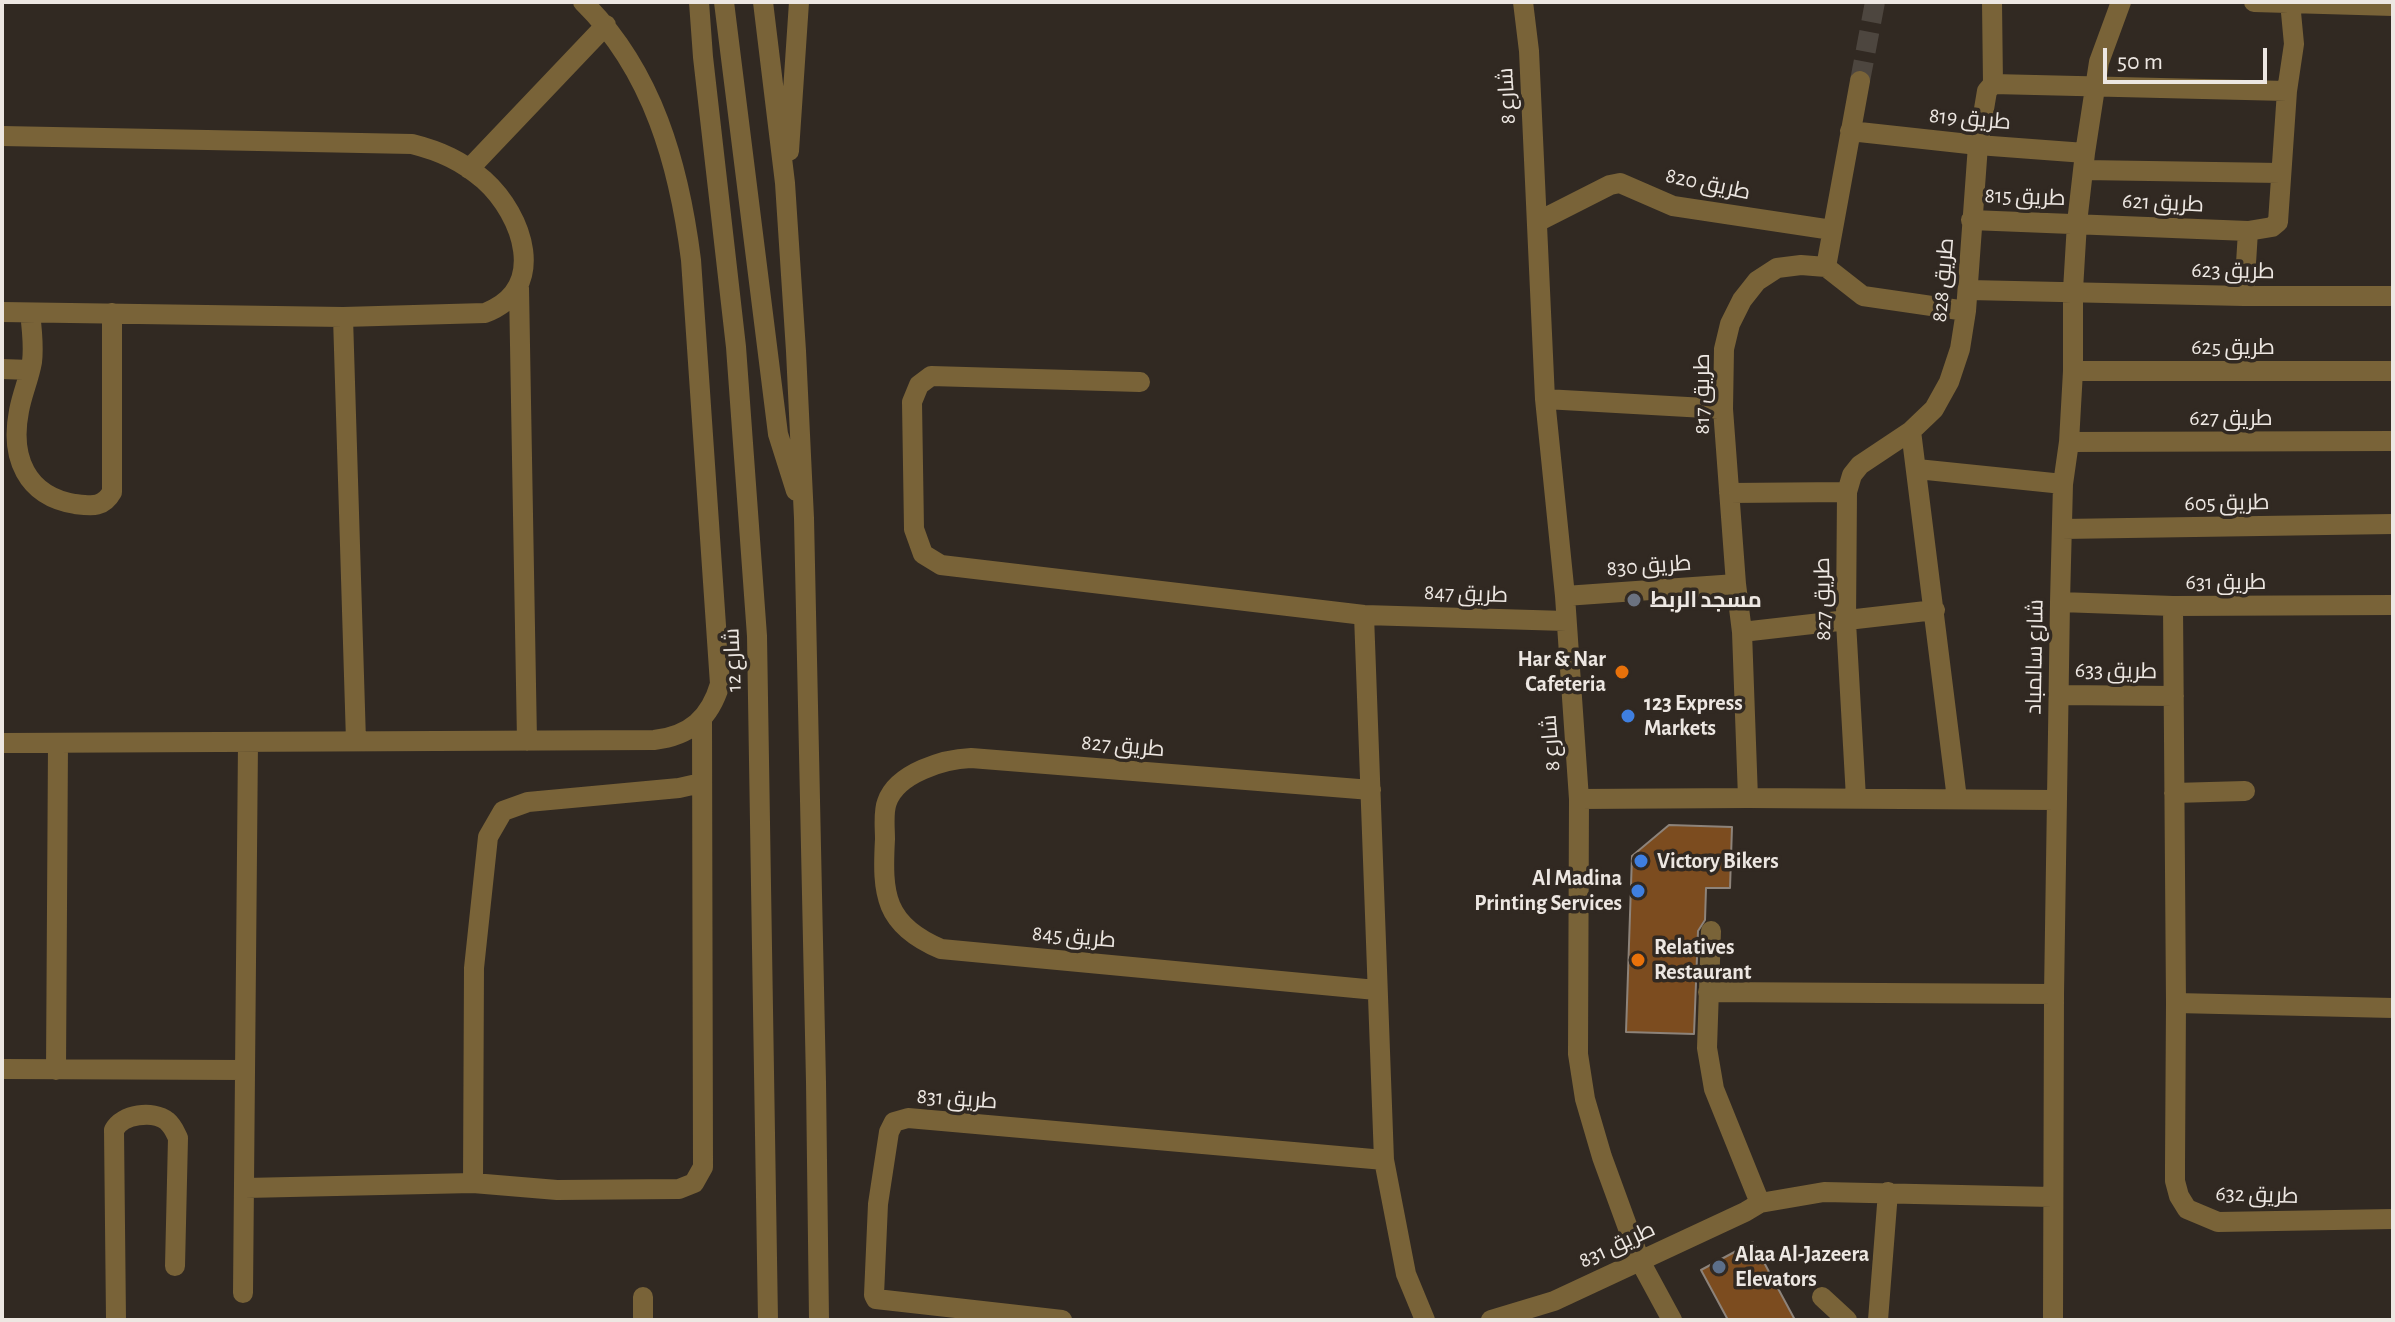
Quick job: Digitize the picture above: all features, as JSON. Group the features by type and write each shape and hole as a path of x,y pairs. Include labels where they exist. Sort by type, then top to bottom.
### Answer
{"street":[{"path":"2,743 673,738 702,720 715,702 720,684 691,260 684,210 673,160 656,113 633,67 606,25 583,2"},
{"path":"724,2 778,434 804,518"},
{"path":"763,2 785,183 804,518 819,1320"},
{"path":"785,183 799,2"},
{"name":"شارع 8","path":"1523,2 1529,51 1545,399 1565,596 1579,799 1578,1054 1585,1099 1602,1157 1640,1261 1672,1320"},
{"name":"طريق 828","path":"1911,431 1934,409 1949,382 1960,349 1969,290 1978,145 1987,91 1993,84 1992,2"},
{"name":"شارع سالمباد","path":"2053,1320 2056,800 2063,484 2073,371 2073,290 2084,161 2099,62 2121,2"},
{"path":"2254,2 2393,6"},
{"path":"2280,173 2294,44 2290,3"},
{"name":"شارع 12","path":"697,7 736,347 757,636 768,1320"},
{"path":"469,169 606,25"},
{"path":"1860,81 1826,267 1863,296 1966,311"},
{"path":"1993,84 2287,91"},
{"name":"طريق 819","path":"1850,131 2084,161 2280,173"},
{"path":"2,136 391,142 433,149 469,169 487,183 501,200 520,239 524,261 524,275 519,288 510,300 485,313 343,317 2,312"},
{"name":"طريق 621","path":"2077,223 2248,231 2272,227 2278,222 2280,173"},
{"name":"طريق 820","path":"1537,222 1610,185 1620,183 1673,206 1832,230"},
{"name":"طريق 815","path":"1971,220 2077,223"},
{"path":"2244,296 2248,231"},
{"name":"طريق 817","path":"1748,798 1742,632 1723,409 1724,349 1730,324 1742,300 1757,281 1777,268 1801,265 1826,267"},
{"path":"519,288 527,741"},
{"path":"1969,290 2073,290"},
{"name":"طريق 623","path":"2073,290 2244,296 2393,296"},
{"path":"30,313 33,348 17,428 21,462 36,488 58,501 93,506 101,504 112,492 113,483 112,313"},
{"path":"343,317 356,741"},
{"path":"2,369 30,370"},
{"name":"طريق 625","path":"2073,371 2393,371"},
{"name":"طريق 847","path":"1140,382 931,376 919,385 912,402 914,529 923,554 941,565 1364,615 1566,621"},
{"path":"1545,399 1723,409"},
{"path":"1729,493 1847,492 1852,475 1860,465 1911,431 1957,799"},
{"name":"طريق 627","path":"2069,442 2393,441"},
{"path":"1917,469 2063,484"},
{"name":"طريق 827","path":"1847,492 1846,622 1856,798"},
{"name":"طريق 605","path":"2062,529 2393,524"},
{"name":"طريق 830","path":"1565,596 1736,584"},
{"name":"طريق 631","path":"2060,602 2173,606 2393,605"},
{"name":"طريق 632","path":"2173,606 2175,1181 2179,1196 2187,1209 2218,1222 2393,1219"},
{"path":"1742,632 1935,610"},
{"path":"1364,615 1384,1160 1406,1274 1425,1320"},
{"name":"طريق 633","path":"2059,695 2174,696"},
{"path":"245,1188 473,1183 557,1190 679,1189 694,1183 703,1167 702,720"},
{"path":"243,1293 248,742"},
{"path":"56,1070 58,743"},
{"name":"طريق 827","path":"887,801 896,789 921,769 953,759 971,758 1371,790"},
{"path":"473,1183 474,968 488,837 503,811 528,802 679,788 701,783"},
{"path":"2174,793 2245,791"},
{"path":"1579,799 2056,800"},
{"name":"طريق 845","path":"887,801 882,879 886,895 902,924 913,935 941,949 1376,990"},
{"path":"1711,931 1707,1048 1714,1089 1760,1203"},
{"path":"1708,992 2054,994"},
{"path":"2176,1003 2393,1008"},
{"path":"2,1069 245,1070"},
{"path":"116,1320 114,1130 118,1122 127,1117 158,1117 167,1121 178,1138 175,1266"},
{"name":"طريق 831","path":"1062,1320 876,1299 878,1204 889,1132 894,1122 908,1118 1384,1160"},
{"name":"طريق 831","path":"1491,1320 1554,1301 1760,1203 1824,1192 2052,1197"},
{"path":"1878,1320 1888,1192"},
{"path":"643,1297 643,1320"},
{"path":"1822,1297 1847,1320"}],"building":[{"path":"1669,825 1732,827 1730,888 1706,888 1705,920 1698,931 1694,1034 1626,1032 1632,856"},
{"path":"1753,1242 1795,1320 1728,1320 1701,1270"}],"tunnel":[{"path":"1860,81 1875,2"}],"place":[{"name":"مسجد الربط","path":"1634,600"},
{"name":"Har & Nar Cafeteria","path":"1622,672"},
{"name":"123 Express Markets","path":"1628,716"},
{"name":"Victory Bikers","path":"1641,861"},
{"name":"Al Madina Printing Services","path":"1638,891"},
{"name":"Relatives Restaurant","path":"1638,960"},
{"name":"Alaa Al-Jazeera Elevators","path":"1719,1267"}]}
